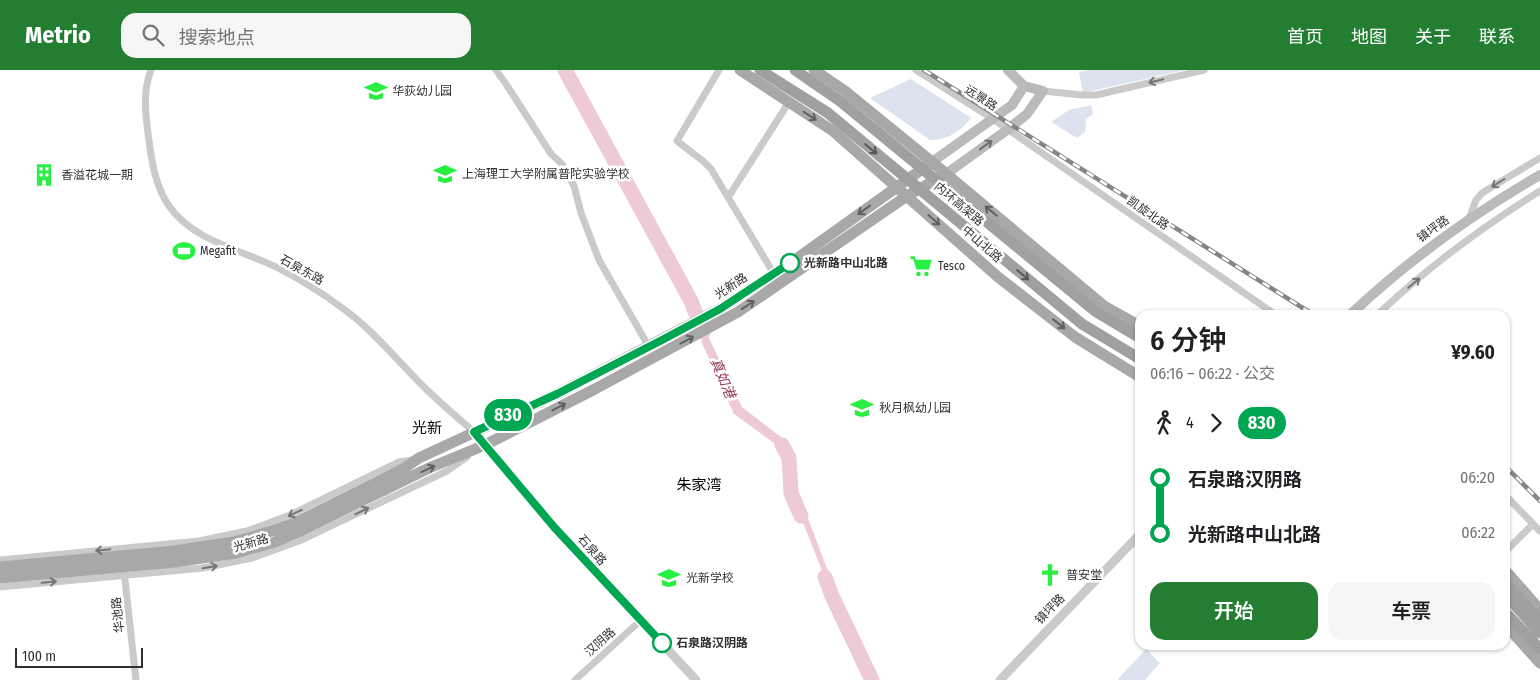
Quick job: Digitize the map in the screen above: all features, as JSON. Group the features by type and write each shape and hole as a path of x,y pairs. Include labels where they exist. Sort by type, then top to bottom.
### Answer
{"highway":[{"name":"内环高架路","path":"760,70 828,113 1082,324 1135,356"},
{"name":"内环高架路","path":"795,70 840,101 1096,311 1135,335"},
{"path":"1510,588 1540,620"},
{"path":"1510,600 1540,633"},
{"path":"1510,617 1540,649"}],"main road":[{"name":"中山北路","path":"740,70 833,131 998,277 1075,337 1135,374"},
{"path":"814,70 845,91 1104,306 1135,323"},
{"path":"1008,70 1024,86 1043,91"},
{"name":"光新路","path":"0,568 174,551 234,542 259,536 484,445 594,389 665,345 702,318 720,309 774,274 1012,106 1024,86"},
{"name":"光新路","path":"0,578 175,562 236,553 275,542 298,532 382,485 420,458 557,394 649,347 665,345 706,329 738,312 907,196 946,174 1007,130 1027,114 1043,91"},
{"name":"镇坪路","path":"1356,310 1404,266 1492,203 1540,175"},
{"path":"1510,576 1540,610"},
{"path":"1510,630 1540,663"}],"street":[{"name":"石泉东路","path":"151,70 146,94 151,156 158,182 168,205 183,222 204,236 280,269 343,308 375,335 424,387 474,432"},
{"path":"496,70 551,154 562,164 574,186 581,213 599,260 649,347"},
{"path":"719,70 677,141 711,169 774,274"},
{"name":"远景路","path":"916,70 1007,130"},
{"path":"1043,91 1075,95 1096,95 1204,70"},
{"path":"728,196 789,102"},
{"name":"凯旋北路","path":"1007,130 1269,310"},
{"path":"1469,219 1476,200 1482,193 1540,158"},
{"path":"1383,310 1467,240 1540,192"},
{"name":"石泉路","path":"474,432 554,527 696,680"},
{"name":"光新路","path":"0,586 212,567 252,558 299,541 447,470 484,445"},
{"name":"光新路","path":"0,560 199,541 223,537 261,527 290,515 399,462 420,458"},
{"path":"1510,500 1540,531"},
{"path":"1510,547 1533,524"},
{"name":"镇坪路","path":"1000,680 1135,539"},
{"name":"华池路","path":"122,548 136,680"},
{"name":"汉阴路","path":"575,680 640,621"}],"shaded area":[{"path":"1088,70 1185,70 1083,93 1079,72"},
{"path":"911,79 971,118 948,137 930,140 870,98"},
{"path":"1091,105 1093,114 1086,119 1085,132 1077,138 1051,122 1069,110"},
{"path":"1145,650 1160,663 1145,680 1118,679"}],"water":[{"path":"708,336 742,407 786,441 795,457 798,492 837,595 877,680 872,680 832,596 793,497 789,464 778,446 734,414 701,341"}],"waterway":[{"name":"真如港","path":"565,70 691,301 703,332"},
{"name":"真如港","path":"782,445 789,458 791,493 801,516"},
{"name":"真如港","path":"825,577 832,596 872,680"}],"railway":[{"path":"924,70 1306,310"},
{"path":"1510,471 1540,501"}],"bus line":[{"name":"830","path":"662,643 554,527 474,432 557,394 720,309 790,263"}],"place":[{"name":"华荻幼儿园","path":"376,91"},
{"name":"上海理工大学附属普陀实验学校","path":"445,174"},
{"name":"香溢花城一期","path":"44,175"},
{"name":"Megafit","path":"184,251"},
{"name":"光新路中山北路","path":"790,263"},
{"name":"Tesco","path":"921,266"},
{"name":"秋月枫幼儿园","path":"862,408"},
{"name":"普安堂","path":"1050,575"},
{"name":"光新学校","path":"669,578"},
{"name":"石泉路汉阴路","path":"662,643"}],"district":[{"name":"光新","path":"427,428"},
{"name":"朱家湾","path":"699,485"}]}
